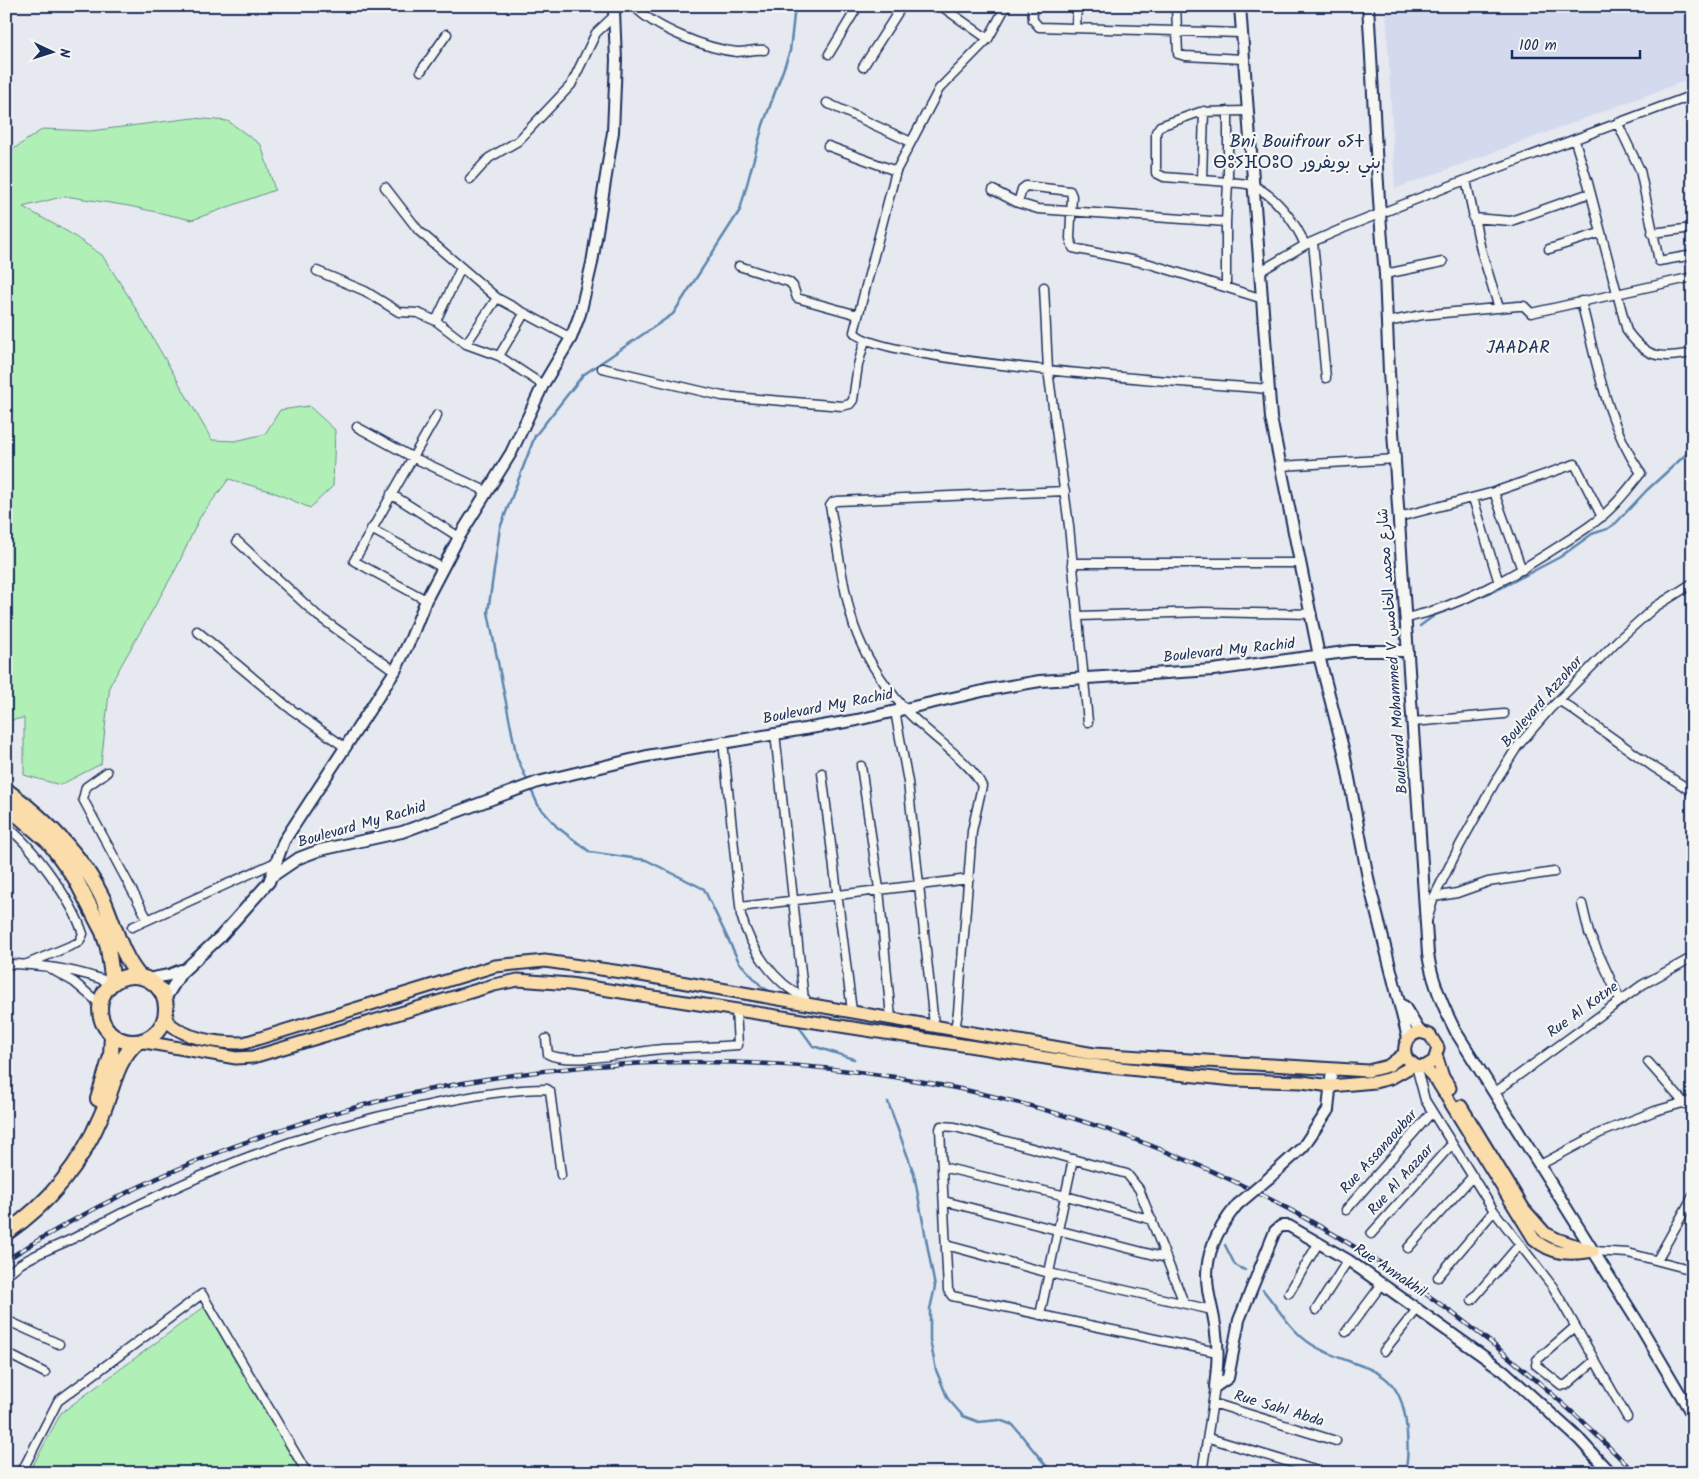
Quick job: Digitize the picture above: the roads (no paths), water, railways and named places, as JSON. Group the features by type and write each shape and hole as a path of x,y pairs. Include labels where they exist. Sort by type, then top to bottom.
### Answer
{"highway":[{"path":"6,790 33,810 84,866 103,899 124,955 143,977 161,991 165,999 165,1019 155,1034 138,1042 121,1059 102,1116 76,1163 43,1204 6,1233"},
{"path":"6,806 49,842 75,878 108,948 112,983"},
{"path":"138,1042 124,1040 112,1034 102,1020 100,1004 112,983 125,977 143,977"},
{"path":"6,1223 48,1186 78,1144 93,1113 103,1086 111,1056 112,1034"}],"main road":[{"path":"165,1019 174,1029 192,1036 220,1043 244,1044 496,966 545,961 804,1000 852,1011 1094,1054 1368,1072 1388,1066 1404,1054"},
{"path":"138,1042 236,1058 253,1057 494,984 518,980 570,984 1091,1065 1234,1080 1302,1082 1330,1086 1391,1078 1418,1066 1431,1064 1436,1058"},
{"path":"1420,1032 1430,1035 1437,1043 1436,1058 1443,1077 1524,1209 1545,1233 1556,1239 1593,1251 1565,1254 1555,1252 1543,1247 1534,1239 1437,1081 1404,1054 1404,1046 1408,1038 1420,1032"}],"street":[{"path":"634,6 652,22 679,34 730,51 764,50"},
{"path":"829,54 858,6"},
{"path":"863,67 902,6"},
{"path":"942,6 988,39"},
{"path":"1006,6 988,39 972,58 944,82 896,171 854,332 865,340 935,356 1109,377 1176,380 1268,389"},
{"path":"1032,6 1033,20 1039,27 1241,34"},
{"path":"1076,27 1077,6"},
{"path":"1176,6 1177,53 1182,56 1242,59"},
{"path":"1240,6 1242,59 1271,418 1319,656 1344,752 1369,883 1408,1038"},
{"name":"Boulevard Mohammed V شارع محمد الخامس","path":"1368,6 1379,167 1379,214 1385,274 1426,925 1432,975 1445,1012 1693,1416"},
{"path":"470,179 489,158 518,140 571,85 596,33 615,11"},
{"path":"165,999 174,980 220,937 272,877 284,842 395,671 426,600 486,491 511,453 543,386 571,338 580,314 592,263 613,132 616,60 615,11"},
{"path":"421,71 447,34"},
{"path":"1259,272 1309,243 1379,214 1693,95"},
{"path":"827,103 911,142"},
{"path":"1246,111 1204,111 1160,126 1156,132 1155,172 1158,176 1252,185 1287,214 1309,243 1326,378"},
{"path":"1202,179 1204,111"},
{"path":"1226,286 1228,111"},
{"path":"1618,124 1640,170 1646,191 1652,233 1659,261 1693,255"},
{"path":"1574,141 1627,331 1640,348 1656,355 1675,356 1693,353"},
{"path":"828,146 896,171"},
{"path":"1466,180 1481,250 1499,308"},
{"path":"1018,202 1022,190 1026,186 1070,190 1072,196 1071,244 1074,249 1150,264 1260,298"},
{"path":"384,187 420,231 497,298 571,338"},
{"path":"993,190 1038,209 1226,222"},
{"path":"1473,218 1511,221 1590,193"},
{"path":"1652,233 1693,228"},
{"path":"1549,249 1600,233"},
{"path":"1385,274 1443,262"},
{"path":"739,266 789,282 793,286 797,298 858,315"},
{"path":"436,321 461,268"},
{"path":"317,271 365,291 399,312 418,314 436,321 466,344 499,356 543,386"},
{"path":"1387,322 1422,315 1521,305 1531,313 1693,277"},
{"path":"1044,286 1048,370 1065,491 1085,676 1085,704 1088,722"},
{"path":"466,344 497,298"},
{"path":"1407,618 1449,605 1499,583 1522,570 1602,517 1618,502 1641,473 1628,452 1610,409 1581,301"},
{"path":"499,356 524,314"},
{"path":"602,368 722,396 842,406 850,404 853,400 858,365 865,340"},
{"path":"426,600 354,562 437,415"},
{"path":"357,427 412,458 486,491"},
{"path":"1281,466 1396,459"},
{"path":"1400,517 1494,492 1575,464 1602,517"},
{"path":"955,1029 958,1012 972,831 981,794 981,784 960,760 899,709 868,655 855,628 838,553 830,506 831,503 836,501 1065,491"},
{"path":"1494,492 1522,570"},
{"path":"391,494 459,538"},
{"path":"1473,498 1499,583"},
{"path":"371,529 443,568"},
{"path":"237,542 318,616 395,671"},
{"path":"1072,563 1301,563"},
{"name":"Boulevard Azzohor","path":"1426,925 1434,897 1495,782 1517,747 1559,700 1632,626 1655,607 1693,583"},
{"path":"1078,616 1203,612 1312,614"},
{"path":"197,631 288,708 346,748"},
{"name":"Boulevard My Rachid","path":"272,877 289,864 309,854 402,832 538,782 724,741 857,720 899,709 1026,683 1085,676 1213,670 1352,651 1408,651"},
{"path":"1559,700 1652,766 1693,792"},
{"path":"899,709 934,1025"},
{"path":"1413,722 1504,714"},
{"path":"775,733 804,1000"},
{"path":"724,741 740,906 745,929 759,955 786,986 804,1000"},
{"path":"861,766 880,889 891,1018"},
{"path":"107,772 86,787 83,792 83,799 148,920"},
{"path":"822,772 852,1011"},
{"path":"6,826 32,851 48,873 83,934 80,942 26,964"},
{"path":"132,927 276,862"},
{"path":"1434,897 1457,893 1488,882 1554,872"},
{"path":"740,906 969,879"},
{"path":"1582,904 1589,933 1620,1000"},
{"name":"Rue Al Kotne","path":"1494,1093 1642,984 1693,956"},
{"path":"6,964 45,966 79,972 112,983"},
{"path":"45,966 74,982 100,1004"},
{"path":"143,977 169,975 189,966"},
{"path":"1396,989 1408,1014 1420,1032"},
{"path":"546,1039 548,1054 558,1058 587,1058 661,1049 738,1045 736,1010"},
{"path":"1648,1062 1685,1104"},
{"path":"1418,1066 1425,1100 1432,1112 1494,1211 1553,1288 1627,1417"},
{"path":"1202,1473 1209,1438 1218,1352 1207,1285 1210,1252 1219,1228 1237,1205 1303,1148 1328,1110 1332,1070"},
{"path":"6,1276 26,1261 143,1201 227,1164 359,1120 456,1099 521,1089 547,1089 550,1091 561,1175"},
{"path":"1540,1165 1600,1133 1655,1111 1685,1104 1693,1100"},
{"name":"Rue Assanaoubar","path":"1346,1210 1432,1112"},
{"path":"1184,1303 1139,1189 1128,1174 944,1125 940,1129 948,1290 952,1296 1218,1352"},
{"name":"Rue Al Aazaar","path":"1370,1234 1452,1144"},
{"path":"1040,1315 1073,1159"},
{"path":"942,1167 1066,1196 1152,1220"},
{"path":"1408,1248 1473,1176"},
{"path":"1657,1260 1693,1196"},
{"path":"944,1202 1166,1258"},
{"path":"1438,1278 1494,1211"},
{"name":"Rue Annakhil","path":"1215,1387 1228,1378 1238,1320 1277,1228 1283,1225 1289,1226 1348,1260 1466,1342 1522,1386 1579,1439 1610,1473"},
{"path":"1289,1294 1319,1242"},
{"path":"1472,1300 1520,1244"},
{"path":"946,1245 1049,1273 1212,1310"},
{"path":"1593,1251 1628,1252 1693,1270"},
{"path":"1316,1310 1348,1260"},
{"path":"1346,1332 1382,1284"},
{"path":"21,1473 58,1401 202,1294 307,1473"},
{"path":"1384,1351 1418,1308"},
{"path":"6,1320 59,1344"},
{"path":"1575,1327 1537,1360 1536,1365 1561,1385 1566,1385 1594,1360"},
{"path":"6,1353 45,1373"},
{"name":"Rue Sahl Abda","path":"1213,1403 1336,1441"},
{"path":"1209,1438 1326,1473"}],"waterway":[{"path":"528,782 517,758 488,612 500,528 535,436 583,375 673,314 740,210 763,125 790,51 795,6"},
{"path":"1420,626 1435,615 1501,588 1560,557 1592,534 1607,529 1616,523 1647,490 1693,448"},
{"path":"530,787 538,805 557,827 590,852 646,860 704,889 739,962 762,987 773,993"},
{"path":"797,1024 813,1046 854,1059"},
{"path":"888,1102 914,1174 935,1287 930,1309 930,1340 936,1370 948,1399 963,1416 979,1422 999,1420 1013,1425 1052,1473"},
{"path":"1225,1245 1235,1265 1245,1270"},
{"path":"1263,1290 1291,1326 1304,1339 1327,1353 1372,1370 1384,1377 1394,1388 1402,1402 1406,1423 1408,1448 1405,1473"}],"railway":[{"path":"6,1260 142,1186 285,1128 434,1089 587,1067 741,1063 895,1077 1045,1110 1191,1162 1253,1191 1313,1223 1372,1258 1428,1295 1483,1336 1535,1379 1635,1473"}],"district":[{"name":"Bni Bouifrour ⴰⵢⵜ ⴱⵓⵢⴼⵔⵓⵔ بني بويفرور","path":"1297,152"},
{"name":"JAADAR","path":"1518,348"}]}
